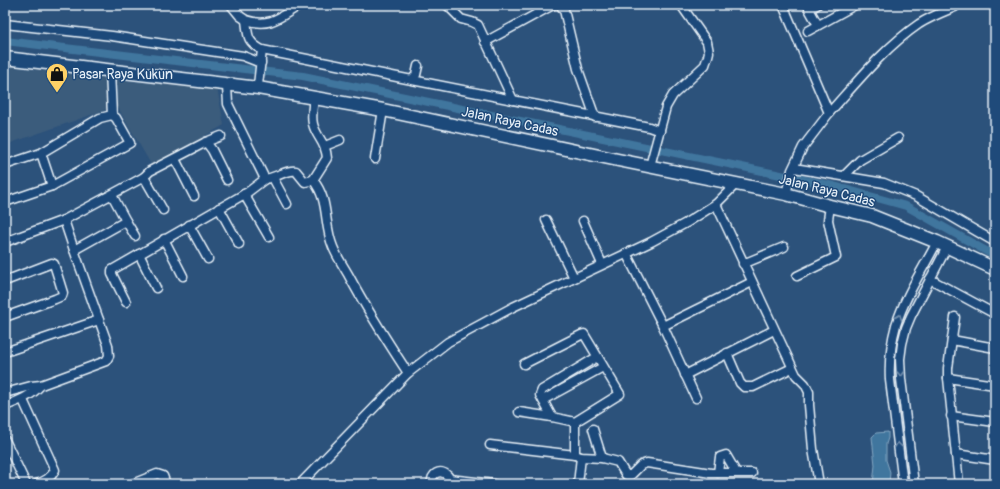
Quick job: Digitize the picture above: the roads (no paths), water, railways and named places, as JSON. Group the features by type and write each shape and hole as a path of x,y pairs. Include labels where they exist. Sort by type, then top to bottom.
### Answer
{"street":[{"path":"231,5 240,16 246,20 260,24 268,23 300,5"},
{"path":"447,5 461,19 478,25 513,100"},
{"path":"485,42 553,5"},
{"path":"560,5 564,10 578,69 595,117"},
{"path":"651,161 666,107 670,100 705,65 709,52 706,42 681,5"},
{"path":"783,5 830,113"},
{"path":"817,5 809,9 818,25"},
{"path":"808,30 855,5"},
{"path":"787,189 793,169 803,147 830,113 874,63 901,38 921,23 955,6"},
{"path":"246,20 248,39 256,47 262,50 649,127 658,134"},
{"path":"5,24 112,36 243,56 260,69"},
{"path":"258,85 262,50"},
{"name":"Jalan Raya Cadas","path":"5,58 227,86 258,88 651,161 736,184 787,189 830,206 872,216 942,244 995,269"},
{"path":"412,80 416,76 418,66"},
{"path":"5,202 52,186 130,143 116,118 112,115 110,71"},
{"path":"287,204 269,179 228,104 227,86 233,83 258,85 290,90 294,95"},
{"path":"126,302 112,274 112,270 269,179 293,170 296,171 305,182 313,180 327,156 325,146 313,125 312,116 314,98"},
{"path":"375,159 383,110"},
{"path":"5,165 41,154 100,118 112,115"},
{"path":"5,242 64,220 144,177 150,171 206,142 221,136"},
{"path":"845,175 860,160 898,138"},
{"path":"325,146 340,140"},
{"path":"206,142 212,150 227,180"},
{"path":"41,154 52,186"},
{"path":"174,159 194,196"},
{"path":"793,169 845,175 884,183 916,196 995,242"},
{"path":"144,177 163,210"},
{"path":"313,180 324,199 331,242 379,328 408,373"},
{"path":"300,484 408,373 448,342 513,307 663,236 716,204 736,184"},
{"path":"244,194 269,237"},
{"path":"112,195 135,236"},
{"path":"716,204 792,368 796,375 805,384 809,392 813,449 819,484"},
{"path":"797,276 836,257 828,220 830,206"},
{"path":"219,208 239,244"},
{"path":"5,393 41,385 106,361 109,356 109,349 64,220"},
{"path":"546,220 574,278"},
{"path":"74,250 126,221"},
{"path":"582,221 602,264"},
{"path":"189,225 208,258"},
{"path":"164,239 184,276"},
{"path":"914,484 901,379 900,359 906,328 930,279 942,244"},
{"path":"903,484 890,380 892,343 895,327 904,304 942,244"},
{"path":"743,264 784,247"},
{"path":"626,253 663,326 696,398"},
{"path":"138,254 156,288"},
{"path":"5,281 52,263 54,264 64,293 62,296 55,299 5,317"},
{"path":"930,279 995,314"},
{"path":"663,326 752,282"},
{"path":"955,317 948,378 959,484"},
{"path":"5,352 99,320"},
{"path":"685,376 774,330"},
{"path":"519,412 575,422 620,395 620,392 583,334 524,364"},
{"path":"952,340 995,348"},
{"path":"728,353 740,384 744,387 753,387 792,368"},
{"path":"552,417 540,394 542,390 597,357"},
{"path":"543,400 603,366"},
{"path":"948,378 995,385"},
{"path":"5,406 23,400 41,385"},
{"path":"23,400 55,470 53,475 47,480 37,484"},
{"path":"951,416 995,422"},
{"path":"575,422 578,456 578,484"},
{"path":"593,429 602,458"},
{"path":"5,440 26,484"},
{"path":"490,445 602,458 618,462 626,475 631,475 641,465 647,463 718,473 752,473"},
{"path":"956,454 995,460"},
{"path":"718,473 720,457 726,455 736,472"},
{"path":"432,484 433,476 438,472 445,473 449,481 494,484"},
{"path":"132,484 157,474 163,476 166,484"}],"waterway":[{"path":"5,41 303,76 834,186 906,206 995,256"}],"place":[{"name":"Pasar Raya Kukun","path":"57,94"}]}
